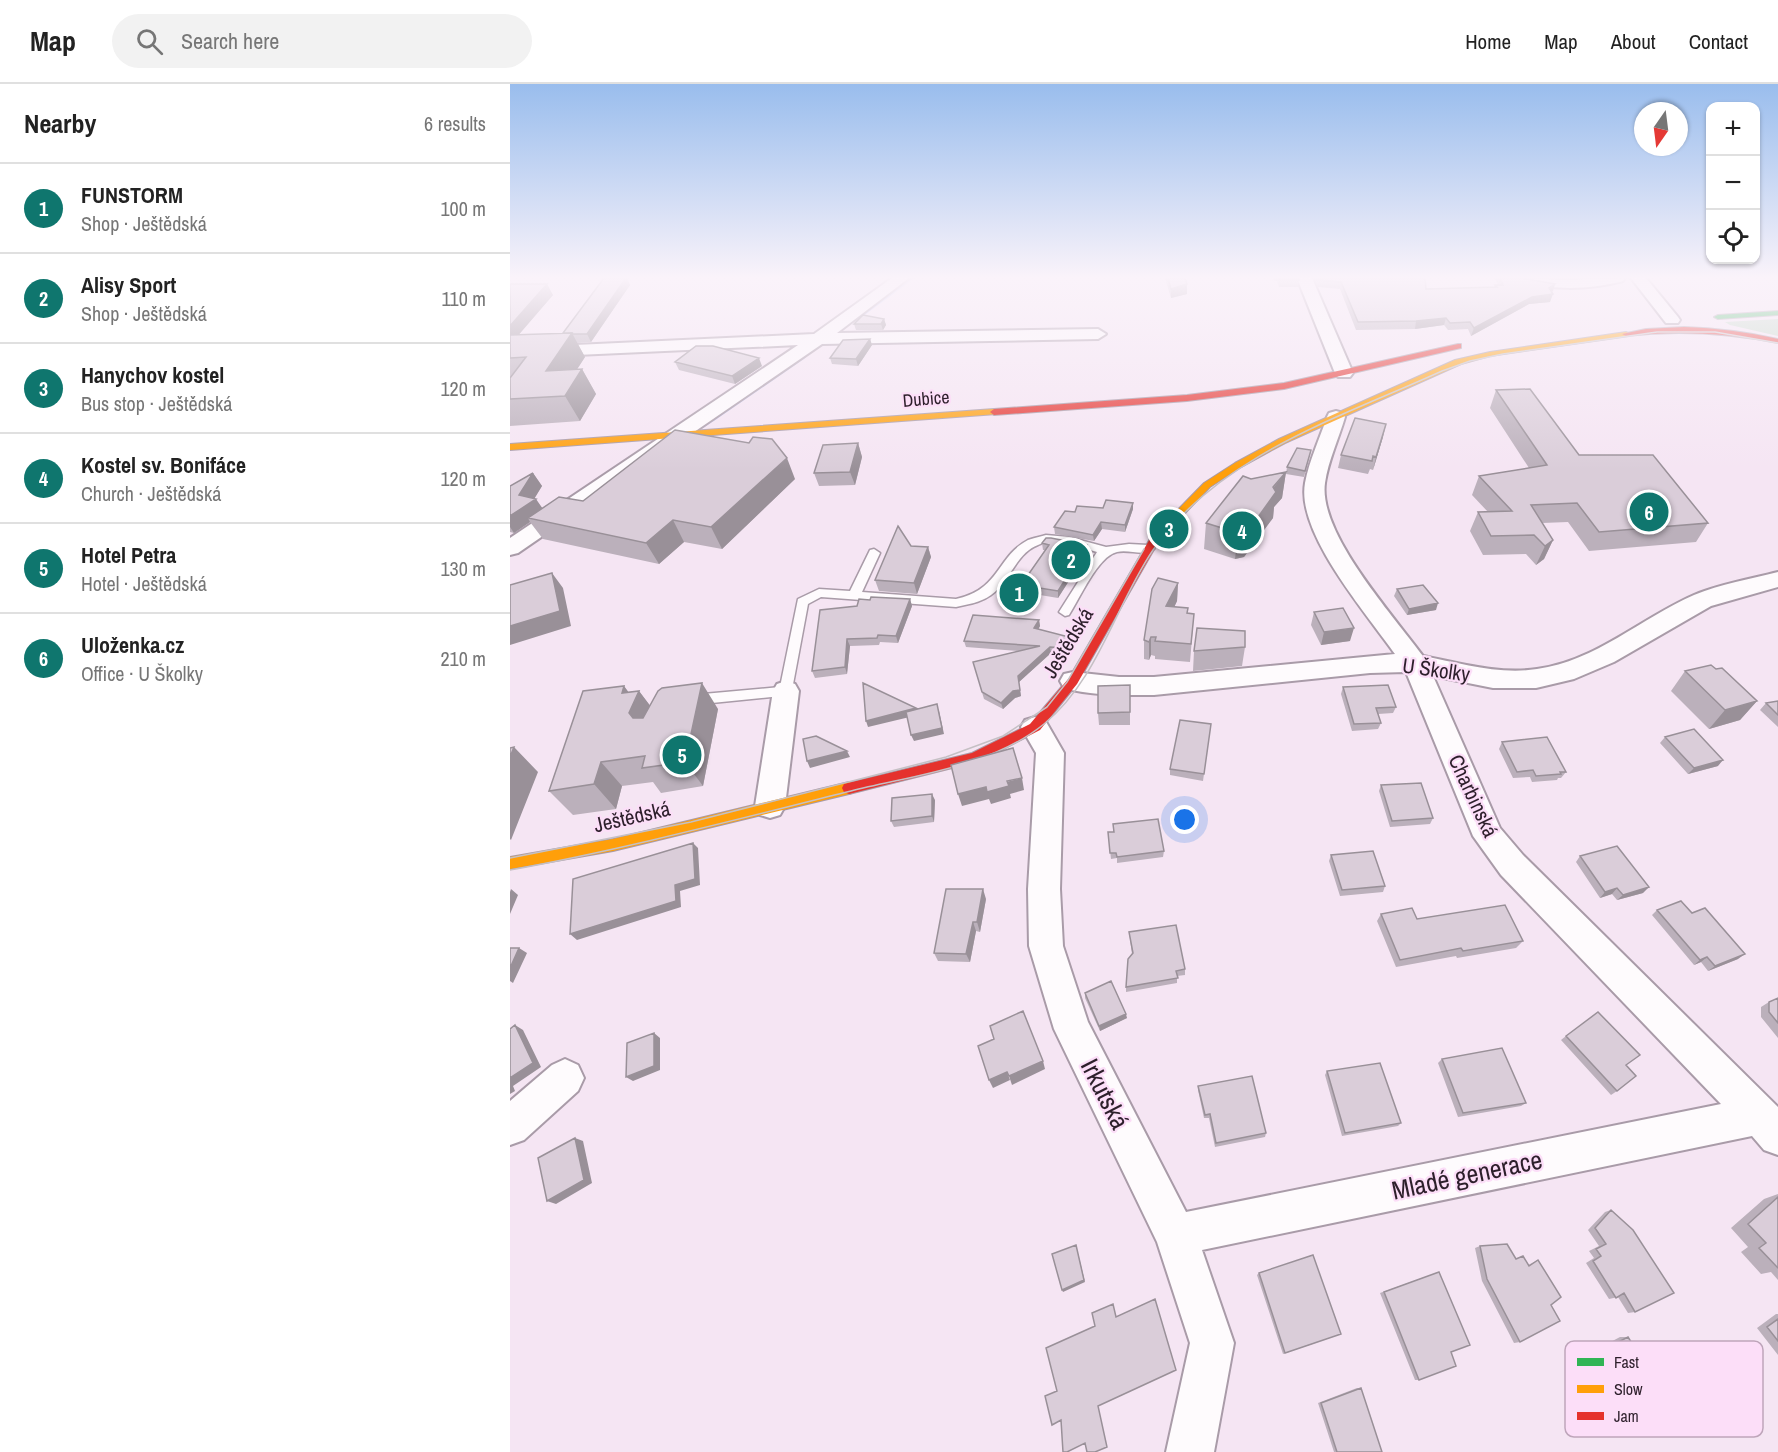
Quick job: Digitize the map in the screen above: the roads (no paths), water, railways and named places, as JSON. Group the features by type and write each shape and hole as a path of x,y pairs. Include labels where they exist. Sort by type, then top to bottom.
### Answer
{"street":[{"path":"510,353 756,342"},
{"path":"510,548 814,342"},
{"path":"1331,342 1344,373 1475,342"},
{"name":"Ještědská","path":"510,863 613,844 975,757 1035,728 1073,681 1148,549 1168,523 1207,485 1282,441 1458,362 1490,354 1569,342"},
{"name":"Dubice","path":"510,447 1187,398 1284,386 1344,373"},
{"name":"Charbinská","path":"1336,417 1315,483 1315,508 1324,533 1341,561 1414,663 1488,836 1512,865 1769,1126"},
{"name":"U Školky","path":"1073,681 1119,686 1154,686 1370,664 1414,663 1493,679 1536,679 1574,670 1605,656 1703,600 1778,579"},
{"path":"770,806 786,691"},
{"name":"Irkutská","path":"1035,728 1050,753 1044,889 1046,946 1072,1029 1176,1235 1212,1343 1190,1452"},
{"path":"510,1126 565,1078"},
{"name":"Mladé generace","path":"1176,1235 1769,1126"}],"lane":[{"path":"682,702 786,691 802,603 819,593 956,603 970,602 992,590 1027,545 1036,541 1047,539 1074,542 1106,550"},
{"path":"1065,612 1099,556 1106,550 1117,546 1148,549"},
{"path":"854,595 874,553"}],"waterway":[{"path":"713,419 803,357"},
{"path":"702,426 715,417"}],"tram line":[{"path":"510,870 639,843 952,768 977,760 1023,739 1063,706 1092,664 1153,550 1180,517 1212,488 1284,442 1442,371 1470,361 1503,354 1588,342"},
{"path":"1771,342 1778,343"},
{"path":"510,858 691,822 946,757 1003,736 1047,707 1067,682 1144,549"}],"place":[{"name":"Uloženka.cz","path":"1649,512"},
{"name":"Hanychov kostel","path":"1169,529"},
{"name":"Kostel sv. Bonifáce","path":"1242,531"},
{"name":"Alisy Sport","path":"1071,560"},
{"name":"FUNSTORM","path":"1019,593"},
{"name":"Hotel Petra","path":"682,755"}]}
